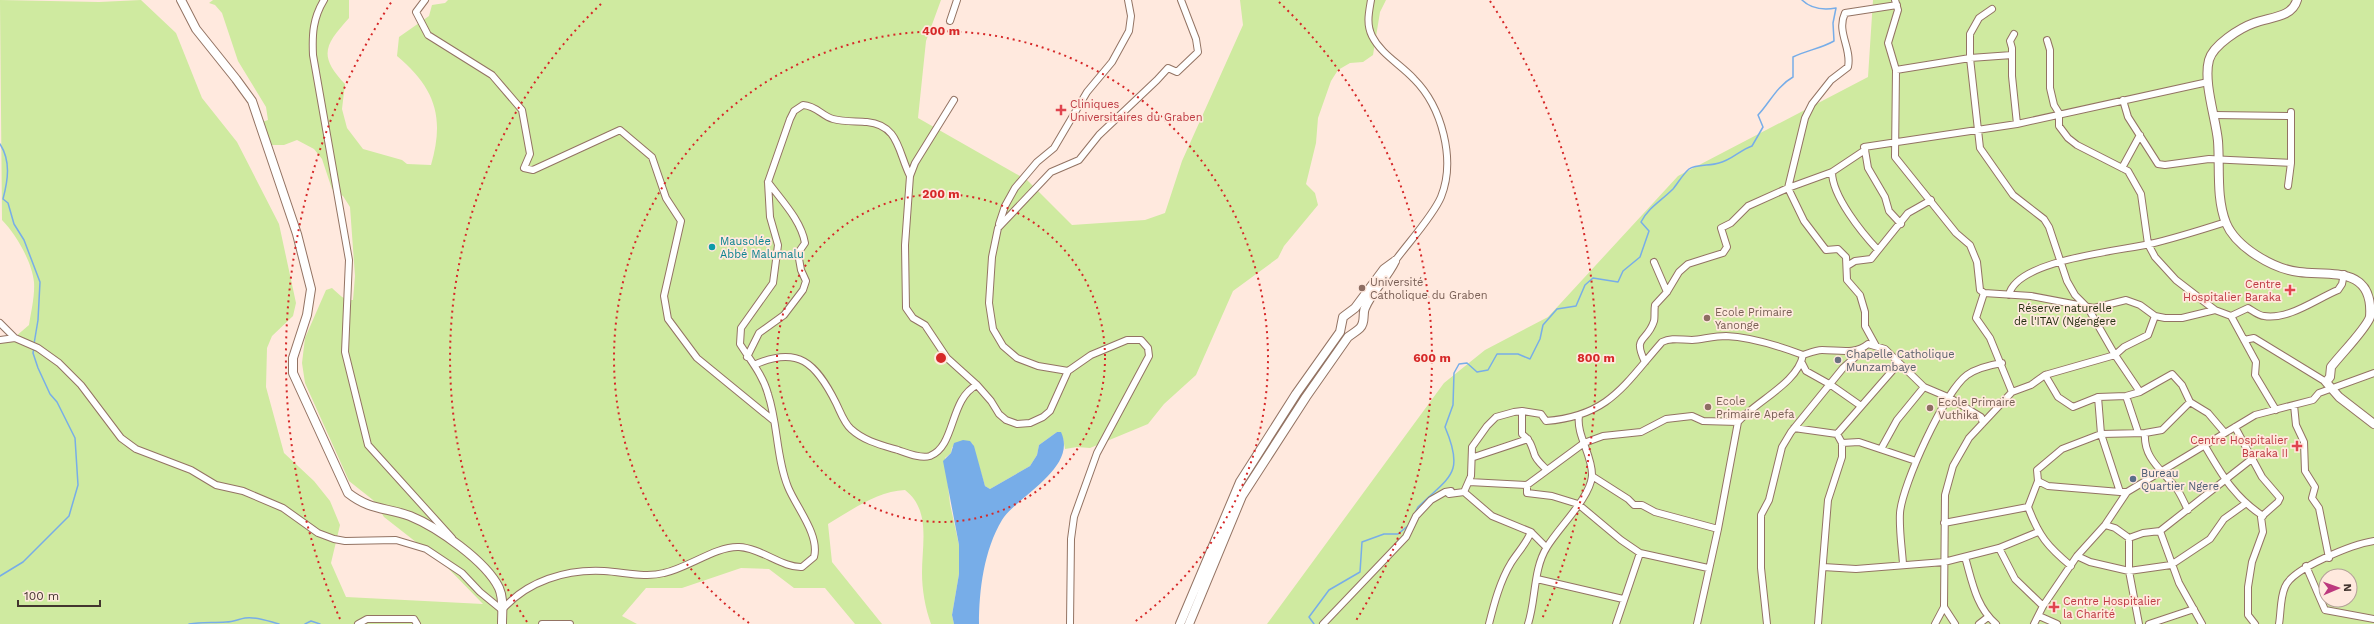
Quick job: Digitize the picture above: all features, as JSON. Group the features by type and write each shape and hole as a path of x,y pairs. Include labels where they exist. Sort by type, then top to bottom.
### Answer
{"street":[{"path":"181,0 196,29 236,78 252,101 272,159 297,234 310,289 307,315 293,358 293,373 348,493 365,505 410,516 453,539"},
{"path":"324,0 317,10 312,30 313,55 349,260 345,352 352,387 368,445 453,539 485,570 498,586 501,594 502,624"},
{"path":"425,0 416,12 428,35 492,75 522,110 530,154 524,168 533,170 620,130 652,156 666,198 681,221 664,296 668,319 697,358 774,421"},
{"path":"950,21 957,0"},
{"path":"1068,371 1038,366 1017,358 1003,346 993,329 989,295 992,257 998,228 1005,206 1015,188 1037,162 1054,148 1087,92 1112,62 1129,31 1131,16 1128,0"},
{"path":"998,228 1051,172 1078,160 1099,135 1157,80 1164,70 1168,68 1178,72 1198,52 1196,39 1181,0"},
{"path":"1180,624 1240,482 1296,394 1340,332 1343,317 1359,310 1440,199 1447,174 1447,153 1442,130 1423,90 1415,80 1383,52 1372,35 1369,26 1371,0"},
{"path":"2297,0 2296,6 2288,12 2255,22 2218,46 2209,59 2208,82 2214,115 2219,160 2220,189 2226,222 2241,243 2253,254 2279,266 2298,272 2344,274 2363,281 2372,290 2373,301 2370,318 2331,367 2328,386"},
{"path":"1876,346 1865,326 1865,312 1860,295 1847,280 1846,256 1838,248 1826,250 1804,221 1788,188 1805,118 1812,104 1831,80 1848,67 1848,57 1841,32 1845,13 1896,2 1898,10 1888,43 1896,70 1895,157 1931,200 1956,234 1970,245 1977,262 1980,290 1984,293 2038,297 2088,308 2100,307 2126,300 2140,305 2156,316 2182,318 2203,311 2215,310"},
{"path":"1992,9 1979,18 1974,24 1970,34 1970,58 1980,148 2013,195 2044,219 2049,227 2067,281 2075,295 2088,308 2115,355 2140,392"},
{"path":"2014,34 2010,41 2017,124"},
{"path":"2047,40 2050,50 2050,88 2054,105 2059,113 2059,126 2068,138 2098,157 2122,168 2131,176 2141,194 2148,244 2155,257 2176,280 2215,310 2232,316 2256,362 2255,375 2276,410"},
{"path":"1896,70 1970,58 2012,55"},
{"path":"1901,224 1889,211 1885,198 1868,168 1864,147 1869,145 2017,124 2059,113 2208,82"},
{"path":"954,100 918,158 910,176 905,245 906,308 913,318 925,325 947,358 977,385 1006,420 1017,424 1030,423 1043,417 1050,411 1068,371 1092,355 1127,340 1141,340 1148,348 1149,356 1097,454 1074,518 1071,539 1070,624"},
{"path":"2123,100 2128,117 2158,164 2165,165 2199,159 2291,163"},
{"path":"502,610 512,598 545,579 564,573 602,571 657,575 686,566 726,548 747,548 796,567 802,567 809,563 814,557 816,544 788,487 780,464 774,421 768,393 754,365 747,357 740,344 741,328 773,283 778,245 770,216 768,182 790,120 794,111 802,105 820,111 835,120 878,123 887,128 893,135 910,176"},
{"path":"2214,115 2290,114 2291,163 2288,186"},
{"path":"2122,168 2140,135"},
{"path":"1645,362 1639,349 1640,342 1647,334 1654,321 1654,305 1667,292 1679,272 1688,264 1723,253 1727,247 1721,228 1726,224 1731,223 1748,206 1788,188 1832,172 1865,150"},
{"path":"1832,172 1832,184 1843,205 1878,250"},
{"path":"747,357 759,333 784,315 803,290 806,281 801,270 798,253 804,243 800,227 768,182"},
{"path":"1847,266 1855,261 1868,261 1901,224 1908,213 1931,200"},
{"path":"2009,295 2010,288 2018,281 2043,266 2061,260 2148,244 2226,222"},
{"path":"1654,262 1667,292"},
{"path":"2232,316 2248,308 2264,316 2274,317 2294,311 2338,290 2342,284 2344,274"},
{"path":"1984,293 1976,318 1990,338 2002,363 2012,392"},
{"path":"1189,624 1246,490 1348,337 1360,328 1364,322 1359,310"},
{"path":"1935,624 1944,607 1945,495 1953,466 1969,438 2012,392 2031,385 2045,374 2115,355 2131,343 2148,335 2156,316"},
{"path":"0,323 15,338 38,348 59,363 81,385 121,438 136,449 191,470 216,485 243,491 282,508 318,533 334,539 345,541 396,540 426,549 462,573 480,592 502,610"},
{"path":"1340,332 1348,337"},
{"path":"1464,492 1469,482 1474,458 1472,447 1480,433 1496,417 1522,411 1541,414 1546,421 1579,416 1607,403 1616,396 1662,342 1667,340 1699,339 1724,336 1780,346 1803,355 1821,350 1851,352 1863,350"},
{"path":"0,340 15,338"},
{"path":"2244,340 2254,338 2328,386 2374,424"},
{"path":"1767,624 1761,568 1761,515 1768,500 1782,447 1794,428 1831,385 1843,368 1868,344 1885,350 1924,387 1950,398 1981,417 1983,423"},
{"path":"1697,624 1708,568 1718,529 1738,422 1750,409 1786,383 1802,363 1803,355"},
{"path":"754,365 770,358 788,356 795,357 807,364 832,395 850,428 870,442 917,456 928,457 936,453 942,447 960,401 972,388 977,385"},
{"path":"1802,363 1806,371 1831,385 1861,406"},
{"path":"1837,434 1899,363"},
{"path":"1903,564 1900,512 1904,491 1930,430 1958,383 1968,374 1981,368 2002,363"},
{"path":"2034,624 2039,616 2042,606 2077,556 2105,524 2123,492 2205,446 2255,415 2313,400 2328,386 2374,373"},
{"path":"2045,374 2058,397 2073,407 2098,397 2126,396 2140,392 2172,374 2182,385 2190,402 2208,413 2225,433"},
{"path":"1881,449 1897,420 1924,387"},
{"path":"2126,396 2138,432"},
{"path":"2098,397 2102,434 2123,492"},
{"path":"2071,566 2038,532 2028,507 2038,481 2037,470 2048,462 2056,453 2102,434 2145,433 2162,430 2190,402"},
{"path":"2294,405 2296,425 2304,442 2305,471 2315,487 2312,498 2319,508 2329,558"},
{"path":"1522,411 1522,434 1528,439 1533,447 1534,454 1546,469"},
{"path":"1528,624 1537,578 1546,547 1578,504 1582,503 1592,476 1579,416"},
{"path":"1469,482 1527,485 1539,478 1546,469 1584,443 1603,436 1641,432 1664,420 1692,416 1703,421 1738,422"},
{"path":"2235,427 2262,477 2280,496 2278,502 2262,516 2260,521 2263,532 2252,562 2248,582 2248,615 2255,624"},
{"path":"1794,428 1837,434"},
{"path":"2145,433 2144,444 2148,453 2160,472 2176,488 2188,510"},
{"path":"1814,624 1818,624 1828,500 1842,457 1842,443 1837,434"},
{"path":"1474,458 1528,439"},
{"path":"1842,443 1859,442 1916,461"},
{"path":"2205,446 2225,481 2245,504 2262,516"},
{"path":"2129,538 2143,533 2160,531 2253,458"},
{"path":"1592,476 1628,499 1634,505 1642,505 1655,512 1718,529"},
{"path":"2038,481 2048,486 2123,492"},
{"path":"1527,485 1527,493 1552,496 1578,504 1621,540 1640,553 1708,568"},
{"path":"1323,624 1406,537 1416,516 1431,500 1445,492 1451,491 1450,494 1464,492 1492,516 1531,532 1546,547"},
{"path":"2077,556 2090,562 2129,571 2171,565 2210,539 2224,519 2245,504"},
{"path":"1944,522 2028,507"},
{"path":"2105,524 2115,528 2129,538"},
{"path":"2160,531 2179,584 2202,624"},
{"path":"1489,624 1496,599 1511,563 1527,542 1531,532"},
{"path":"1823,567 1856,569 1903,564 1944,562 1999,548 2038,532"},
{"path":"2129,538 2129,571 2139,624"},
{"path":"2279,624 2284,588 2294,574 2306,566 2329,558 2356,545 2374,541"},
{"path":"1999,548 2015,579 2042,606"},
{"path":"1616,624 1623,599 1640,553"},
{"path":"1965,557 1978,600 1988,617 1996,624"},
{"path":"2306,566 2325,610 2374,619"},
{"path":"1537,578 1623,599"},
{"path":"501,594 512,598"},
{"path":"1944,607 1955,624"},
{"path":"2149,624 2194,609"},
{"path":"2039,616 2057,624"},
{"path":"1979,624 1988,617"},
{"path":"358,624 367,619 414,619 417,624"},
{"path":"542,624 570,624"}],"green space":[{"path":"0,0 99,2 141,0 176,33 202,98 237,142 279,224 296,303 293,316 272,336 267,348 266,387 284,453 314,481 330,501 340,525 331,563 346,597 483,604 444,564 384,517 373,500 349,481 305,383 302,363 305,338 326,290 332,288 344,298 353,300 355,276 350,207 343,196 332,189 322,159 314,149 297,140 284,145 271,145 262,122 268,120 266,107 238,61 222,13 215,5 209,3 213,0 349,0 349,18 335,35 328,50 328,57 331,65 336,74 345,84 342,109 347,128 363,149 402,160 407,164 431,165 437,132 434,104 420,80 397,56 399,37 429,16 432,5 445,3 448,0 941,0 926,41 918,118 1027,180 1072,225 1145,220 1165,213 1182,161 1243,25 1240,0 1386,0 1380,12 1373,55 1363,62 1350,63 1338,70 1331,81 1318,118 1316,143 1306,184 1315,193 1318,205 1284,246 1278,258 1233,291 1196,375 1164,404 1148,424 1090,448 1077,447 1065,449 1063,438 1057,432 1039,445 1037,455 1030,466 990,489 985,486 972,443 952,447 951,453 945,458 950,504 959,545 959,574 952,615 954,624 931,624 923,585 922,517 919,507 905,490 885,494 865,502 828,524 832,562 882,624 855,624 825,588 794,588 769,569 741,568 682,588 646,588 622,616 637,624 0,624 0,343 8,343 29,325 34,282 27,257 18,240 2,220"},
{"name":"Réserve naturelle de l'ITAV (Ngengere","path":"1873,0 2374,0 2374,624 1267,624 1444,383 1485,350 1548,317 1678,176 1868,77"}],"water":[{"path":"1057,432 1061,432 1064,445 1061,458 1044,480 1002,520 991,544 984,570 980,598 979,624 954,624 952,615 959,574 959,545 943,461 951,453 954,443 963,440 970,441 974,446 985,486 990,489 1030,466 1037,455 1039,445"}],"waterway":[{"path":"1415,513 1418,507 1446,480 1454,465 1454,455 1445,427 1453,405 1454,373 1459,364 1467,363 1477,372 1488,370 1497,354 1518,354 1530,359 1540,339 1543,325 1557,309 1576,306 1585,285 1593,278 1618,282 1623,271 1640,257 1649,231 1641,222 1651,208 1673,189 1689,169 1696,166 1724,162 1752,146 1763,127 1758,115 1782,85 1793,77 1793,57 1834,41 1833,23 1836,8 1818,8 1809,5 1802,0"},
{"path":"0,144 6,157 8,171 3,199 8,203 14,224 24,240 40,282 38,320 34,344"},
{"path":"0,576 23,562 69,516 78,485 75,438 57,402 50,394 38,368 33,353 34,348"},
{"path":"1314,624 1309,617 1329,590 1360,572 1362,542 1384,534 1398,534 1409,525"},
{"path":"189,624 229,622 243,618 262,619 279,624"},
{"path":"305,624 311,621 320,624"}],"place":[{"name":"Cliniques Universitaires du Graben","path":"1061,110"},
{"name":"Mausolée Abbé Malumalu","path":"712,247"},
{"name":"Université Catholique du Graben","path":"1362,288"},
{"name":"Centre Hospitalier Baraka","path":"2290,290"},
{"name":"Ecole Primaire Yanonge","path":"1707,318"},
{"name":"Chapelle Catholique Munzambaye","path":"1838,360"},
{"name":"Ecole Primaire Apefa","path":"1708,407"},
{"name":"Ecole Primaire Vuthika","path":"1930,408"},
{"name":"Centre Hospitalier Baraka II","path":"2297,446"},
{"name":"Bureau Quartier Ngere","path":"2133,479"},
{"name":"Centre Hospitalier la Charité","path":"2054,607"}]}
